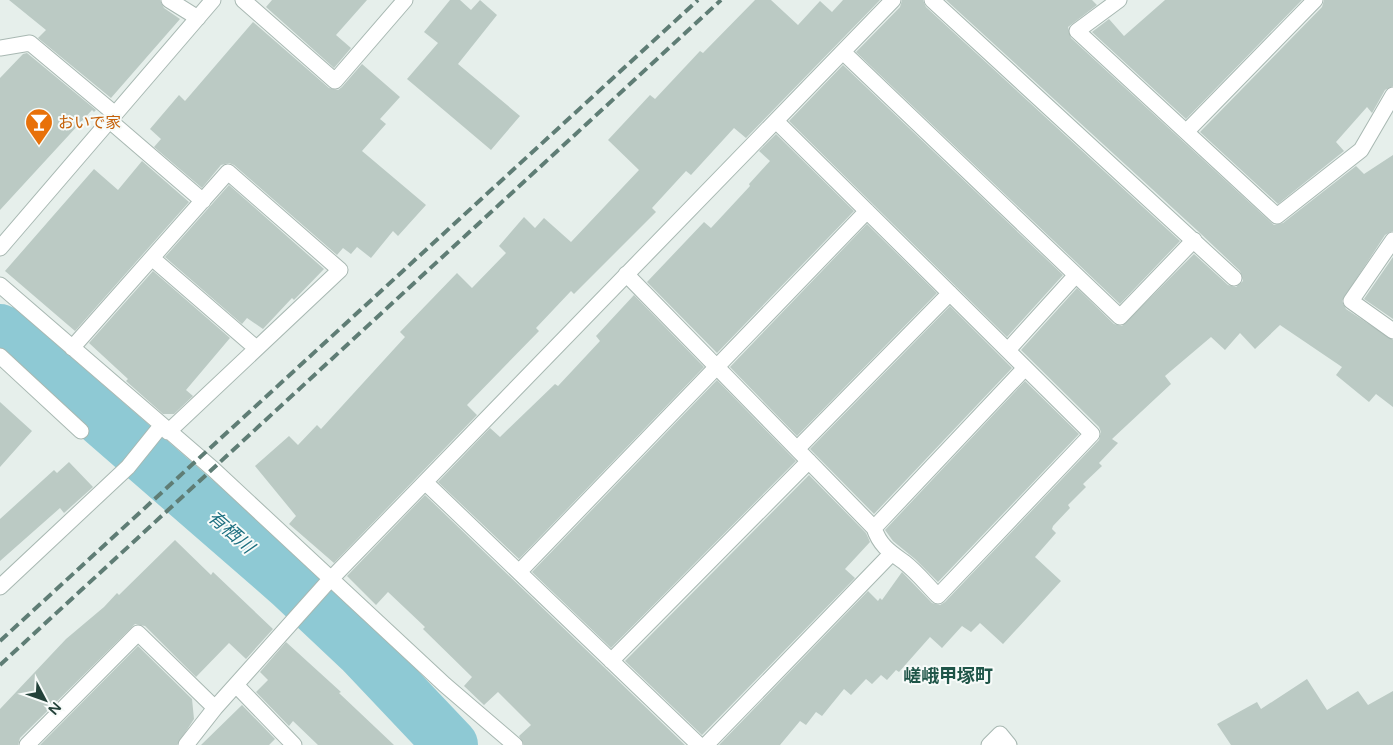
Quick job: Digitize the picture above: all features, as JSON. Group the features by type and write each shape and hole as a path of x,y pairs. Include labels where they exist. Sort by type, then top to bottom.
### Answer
{"street":[{"path":"170,0 198,18"},
{"path":"0,248 213,0"},
{"path":"242,0 335,81 399,2"},
{"path":"186,745 215,708 237,686 329,581 893,0"},
{"path":"932,0 1234,278"},
{"path":"1119,0 1077,31 1277,216 1361,150 1393,95"},
{"path":"1186,132 1315,0"},
{"path":"0,48 30,43 203,201"},
{"path":"843,52 1120,317 1194,240"},
{"path":"626,274 874,528 878,542 905,563 938,596 1092,434 776,121"},
{"path":"0,587 128,467 161,431 256,348 340,270 228,172 72,348"},
{"path":"519,572 867,211"},
{"path":"1393,240 1351,301 1393,331"},
{"path":"152,258 256,348"},
{"path":"1008,350 1076,275"},
{"path":"0,285 72,348 161,431 213,469 329,581 445,685 516,745"},
{"path":"797,449 950,293"},
{"path":"0,356 81,431"},
{"path":"874,528 1025,368"},
{"path":"611,661 809,461"},
{"path":"424,482 699,745"},
{"path":"706,745 891,554"},
{"path":"27,745 138,633 215,708"},
{"path":"237,686 294,745"},
{"path":"989,745 1000,734 1009,745"}],"building":[{"path":"9,0 160,0 164,8 180,19 111,98 38,38 46,30"},
{"path":"272,0 367,0 336,35 351,48 334,68 266,7"},
{"path":"450,0 460,0 471,10 480,0 497,15 458,64 520,116 491,150 407,79 438,43 424,32"},
{"path":"755,0 771,0 798,25 820,1 832,12 843,0 880,0 746,138 734,128 691,175 686,171 652,208 656,212 574,294 571,291 536,328 539,331 467,405 477,415 334,563 289,524 296,516 255,466 289,436 298,445 317,425 321,429 405,337 400,332 457,273 472,288 506,253 499,246 524,217 535,228 544,218 571,242 639,170 608,140 650,95 655,99 700,51 703,53"},
{"path":"902,0 923,0 926,7 1180,241 1120,304 856,52 900,7"},
{"path":"946,0 1092,0 1097,5 1068,27 1071,38 1274,225 1283,223 1356,166 1364,174 1393,155 1393,231 1385,235 1342,301 1346,309 1393,340 1393,407 1376,394 1369,402 1336,375 1342,367 1280,325 1255,349 1240,333 1225,350 1211,337 1165,376 1171,384 1112,439 1118,443 1099,463 1102,466 1083,484 1086,487 1068,505 1070,508 1053,526 1052,529 1056,533 1035,557 1061,581 1003,644 980,623 971,632 962,626 942,648 930,637 899,672 896,670 887,680 881,675 872,684 866,679 851,695 844,689 822,716 816,712 806,725 800,721 780,745 719,745 868,591 878,601 880,598 882,600 902,572 932,603 940,605 945,602 1099,440 1101,432 1099,427 1021,350 1077,288 1114,324 1122,326 1194,254 1228,285 1236,287 1243,281 1240,271 1200,233"},
{"path":"1165,0 1302,0 1186,119 1092,32 1109,19 1124,36"},
{"path":"1324,0 1393,0 1393,86 1385,90 1372,113 1367,107 1336,142 1344,151 1278,204 1200,132 1322,7"},
{"path":"253,22 329,88 338,90 362,64 400,97 380,119 386,124 362,151 426,205 398,236 393,231 371,258 357,247 351,254 343,248 337,255 234,165 229,163 221,165 202,188 154,147 161,139 150,129 179,95 185,101"},
{"path":"27,53 96,110 94,112 92,110 0,210 0,78 23,54"},
{"path":"843,65 1063,275 1007,337 789,121"},
{"path":"776,134 854,211 717,353 647,282 704,222 711,228 750,186 749,184 770,161 759,151"},
{"path":"142,161 189,202 75,331 5,271 94,169 118,190"},
{"path":"229,185 324,269 294,300 292,298 263,329 247,318 242,324 165,257"},
{"path":"867,224 937,293 797,436 730,367"},
{"path":"1393,257 1393,319 1364,299"},
{"path":"153,271 230,338 186,390 193,396 174,414 163,414 126,381 128,379 89,343"},
{"path":"634,295 704,367 519,559 438,482 490,428 500,437 555,384 558,386 600,341 596,336"},
{"path":"950,306 1012,368 874,514 810,449"},
{"path":"717,380 796,461 611,648 532,572"},
{"path":"1025,381 1079,434 938,582 915,559 893,541 885,530"},
{"path":"0,402 32,431 0,467"},
{"path":"69,462 93,487 64,513 60,508 0,561 0,519 54,470 57,473"},
{"path":"809,475 866,533 870,542 845,569 855,578 702,735 625,661"},
{"path":"425,495 685,745 524,745 519,736 531,725 498,692 484,705 464,686 472,677 423,629 425,627 388,592 376,605 347,576"},
{"path":"175,540 211,575 213,572 273,629 246,659 229,643 196,677 145,626 135,624 20,738 18,745 0,745 0,709 66,639 104,607 117,593 119,595"},
{"path":"286,642 341,692 339,693 394,745 318,745 293,721 289,726 256,692 268,680 260,672"},
{"path":"138,646 192,699 194,719 177,745 40,745"},
{"path":"1307,679 1327,710 1358,691 1368,705 1393,691 1393,745 1231,745 1217,724 1257,702 1261,709"},
{"path":"242,705 275,739 269,745 201,745"}],"waterway":[{"name":"有栖川","path":"0,331 291,584 361,650 451,745"}],"railway":[{"path":"0,641 698,0"},
{"path":"0,665 721,0"}],"place":[{"name":"おいで家","path":"39,146"}],"district":[{"name":"嵯峨甲塚町","path":"948,676"}]}
